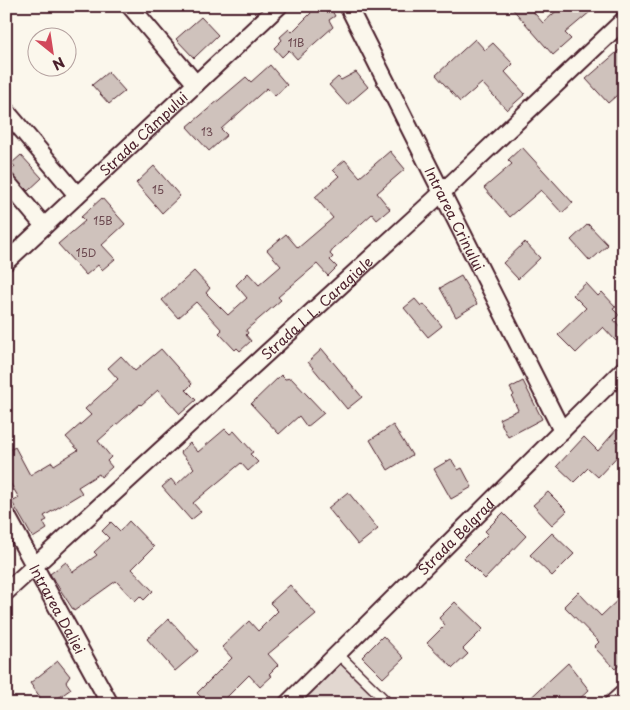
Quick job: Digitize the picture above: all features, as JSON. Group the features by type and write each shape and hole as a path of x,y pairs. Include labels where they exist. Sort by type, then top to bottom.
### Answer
{"street":[{"path":"130,6 196,84"},
{"name":"Strada Câmpului","path":"6,262 279,6"},
{"name":"Intrarea Crinului","path":"348,6 562,431"},
{"name":"Strada I. L. Caragiale","path":"6,592 624,20"},
{"path":"6,111 77,195"},
{"path":"6,181 44,226"},
{"name":"Strada Belgrad","path":"287,704 624,369"},
{"name":"Intrarea Daliei","path":"6,514 110,704"},
{"path":"612,704 624,693"}],"lane":[{"path":"338,654 388,704"}],"shaded area":[{"path":"340,662 382,704 300,704"}],"building":[{"path":"307,6 329,6 335,16 329,20 333,27 297,59 289,50 282,57 274,48 282,40 280,37 289,29 292,32 311,13"},
{"path":"510,6 528,6 543,23 562,6 597,6 565,33 571,39 553,55"},
{"path":"201,17 218,35 194,58 176,39"},
{"path":"475,39 485,50 493,43 513,64 505,72 525,94 507,110 482,83 460,102 436,75"},
{"path":"624,46 624,89 608,103 586,79"},
{"path":"270,65 287,85 275,96 267,88 221,129 227,135 209,151 187,127 246,77 251,82"},
{"path":"108,72 125,91 109,104 92,85"},
{"path":"356,72 368,87 347,105 329,85 338,77 341,80"},
{"path":"522,147 573,203 562,213 541,190 510,217 484,188 512,164 508,160"},
{"path":"390,151 405,169 377,193 390,209 377,220 372,214 334,248 330,254 333,257 330,260 337,267 328,276 317,264 278,297 281,300 246,330 248,333 246,335 251,341 240,351 237,348 235,350 219,333 222,330 196,302 178,318 162,300 194,271 210,288 206,293 228,315 247,298 236,285 248,273 259,285 281,266 267,250 286,234 298,248 333,218 315,197 339,176 333,170 345,160 360,177"},
{"path":"21,155 42,178 28,191 9,172 15,167 12,163"},
{"path":"154,166 180,196 162,213 136,183"},
{"path":"102,198 125,224 102,245 115,259 102,270 98,265 86,275 58,244 85,221 81,217"},
{"path":"588,224 608,245 590,261 571,240"},
{"path":"525,242 540,258 518,279 503,263"},
{"path":"461,276 477,304 456,317 440,288"},
{"path":"586,283 598,296 602,292 616,307 613,309 619,315 614,320 624,331 624,334 616,341 603,327 576,353 558,335 586,308 573,295"},
{"path":"415,299 421,306 424,304 442,326 428,337 404,308"},
{"path":"161,349 192,384 186,390 196,400 180,414 158,390 140,404 98,441 111,457 107,461 112,467 101,477 99,474 78,487 82,493 44,516 47,520 43,522 47,529 33,538 12,502 19,498 6,476 6,452 15,447 30,475 52,462 54,465 78,450 66,437 91,415 85,409 118,379 108,368 121,356 135,371"},
{"path":"322,349 362,397 347,409 308,362"},
{"path":"281,375 285,379 291,378 324,413 307,427 299,416 279,434 251,404"},
{"path":"523,381 542,419 508,437 499,419 518,410 510,388"},
{"path":"393,425 412,455 388,470 370,440"},
{"path":"225,429 230,434 234,431 253,452 250,454 258,462 248,471 241,463 193,503 201,512 191,520 162,487 171,479 176,485 194,468 180,452 190,443 198,452"},
{"path":"617,429 624,435 624,449 598,477 588,468 574,482 557,466 584,437 598,451"},
{"path":"451,459 458,470 462,468 472,487 451,499 434,469"},
{"path":"348,492 378,529 358,545 328,508"},
{"path":"548,492 567,511 552,525 533,505"},
{"path":"503,513 526,536 485,579 464,558 488,534 485,531"},
{"path":"129,521 154,547 132,569 153,591 144,600 140,596 135,601 116,581 74,611 50,574 66,562 73,572 97,555 94,552 109,538 102,531 111,522 120,531"},
{"path":"552,533 574,554 552,576 530,555"},
{"path":"290,585 316,614 268,654 278,665 269,674 272,676 260,687 249,675 220,704 208,704 197,693 232,658 222,647 249,621 258,631 278,611 270,603"},
{"path":"578,592 601,616 624,594 624,661 615,669 594,647 599,642 564,606"},
{"path":"455,602 483,629 463,649 468,654 453,668 427,643 445,625 439,618"},
{"path":"169,619 198,651 175,671 147,639"},
{"path":"383,636 404,658 383,678 362,657"},
{"path":"58,661 70,676 66,682 71,689 50,704 45,704 30,683"},
{"path":"568,663 589,690 574,704 524,704"}]}
